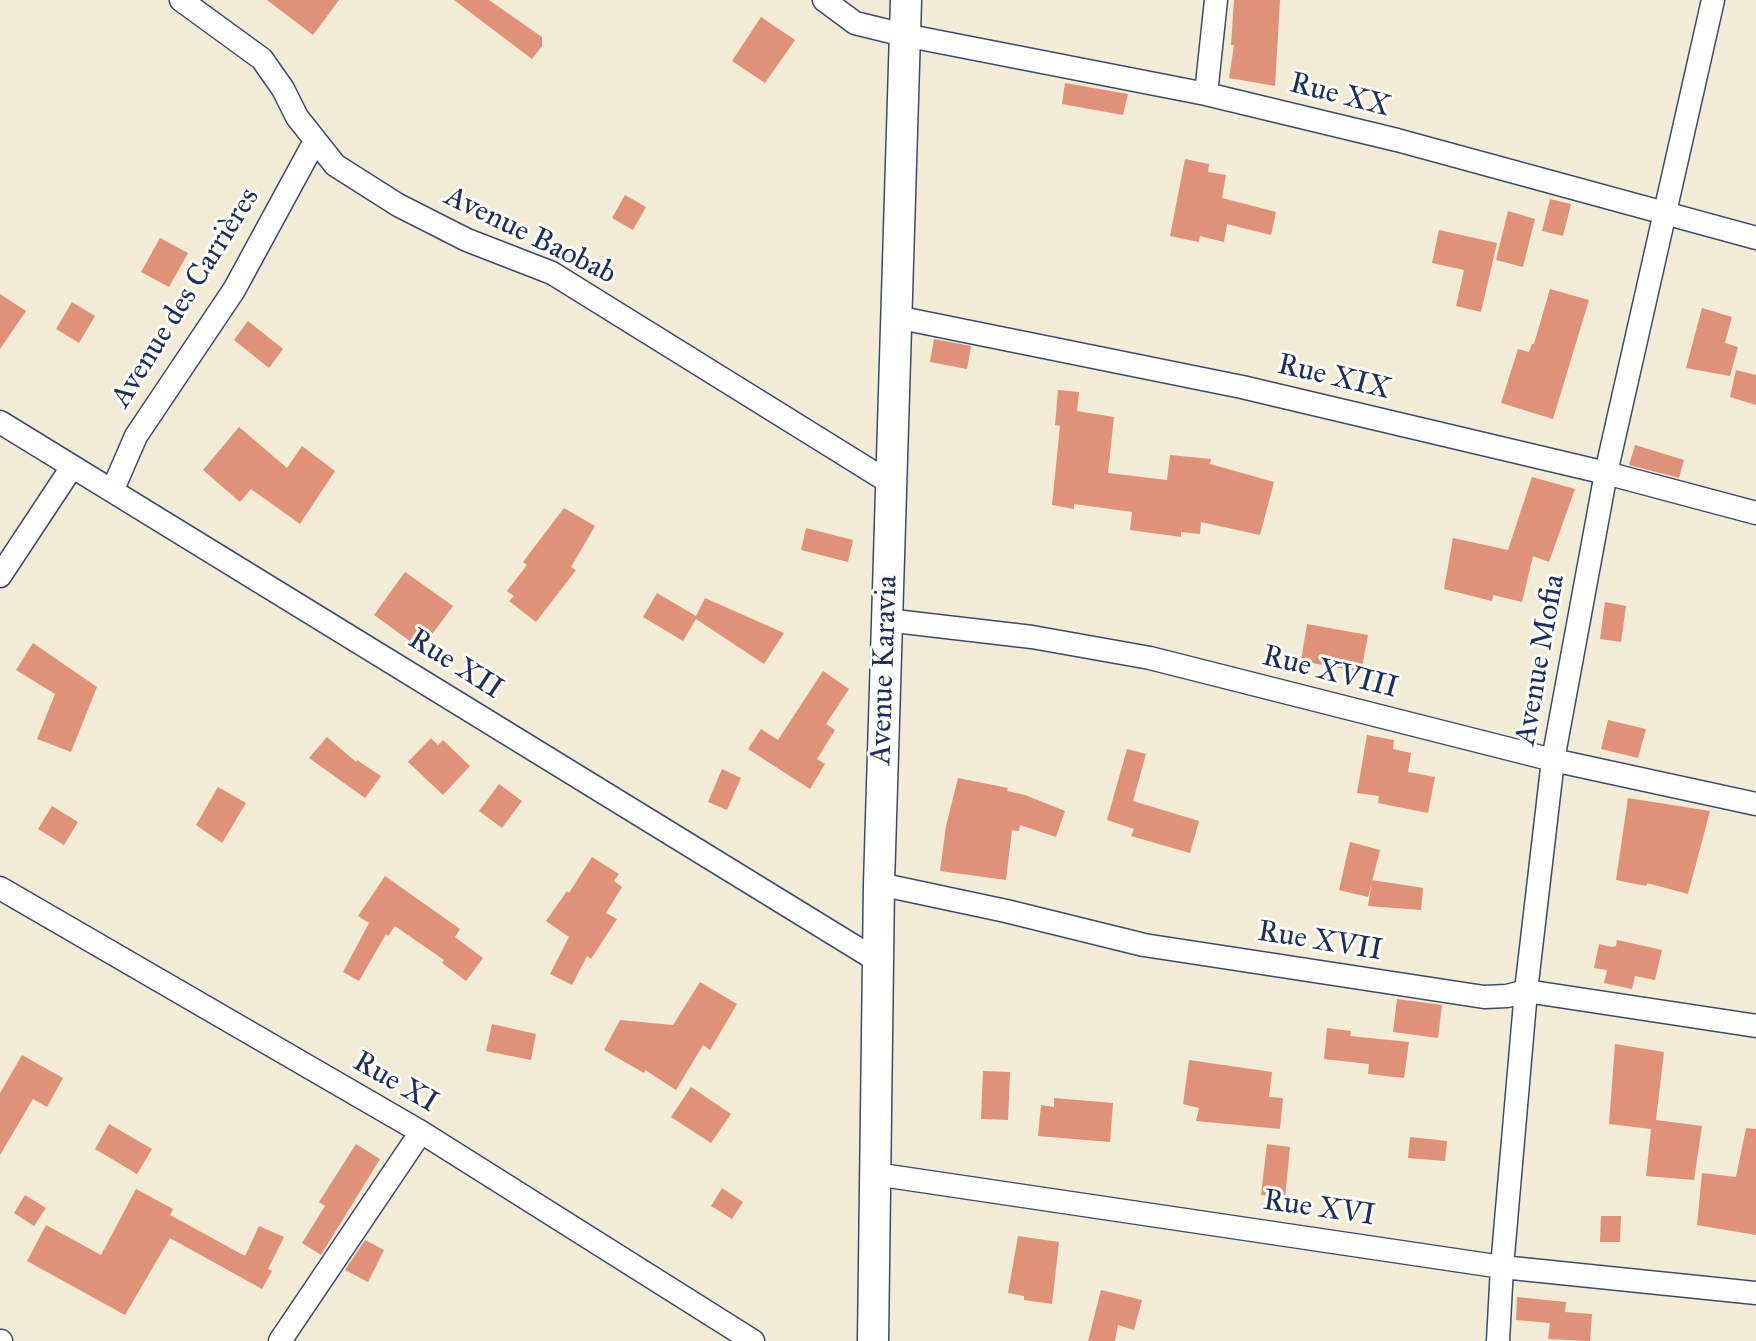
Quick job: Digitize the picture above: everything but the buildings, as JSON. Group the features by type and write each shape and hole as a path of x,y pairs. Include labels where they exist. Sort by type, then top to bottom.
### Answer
{"street":[{"name":"Avenue Baobab","path":"181,0 262,59 283,89 297,117 335,165 398,205 467,240 552,273 892,484"},
{"name":"Rue XX","path":"824,0 855,23 1206,94 1397,140 1756,238"},
{"name":"Avenue Karavia","path":"873,1341 879,884 906,0"},
{"path":"1206,94 1216,0"},
{"name":"Avenue Mofia","path":"1498,1341 1526,991 1553,760 1606,473 1713,0"},
{"name":"Avenue des Carrières","path":"113,489 136,436 234,290 315,141"},
{"name":"Rue XIX","path":"896,317 1242,387 1606,473 1756,513"},
{"name":"Rue XII","path":"0,422 878,961"},
{"path":"0,576 72,467"},
{"name":"Rue XVIII","path":"886,620 1032,637 1150,658 1553,760 1756,804"},
{"name":"Rue XVII","path":"879,884 1144,945 1484,997 1526,991 1756,1026"},
{"name":"Rue XI","path":"0,888 421,1132 753,1341"},
{"path":"280,1341 421,1132"},
{"name":"Rue XVI","path":"875,1174 1502,1267 1756,1293"}]}
